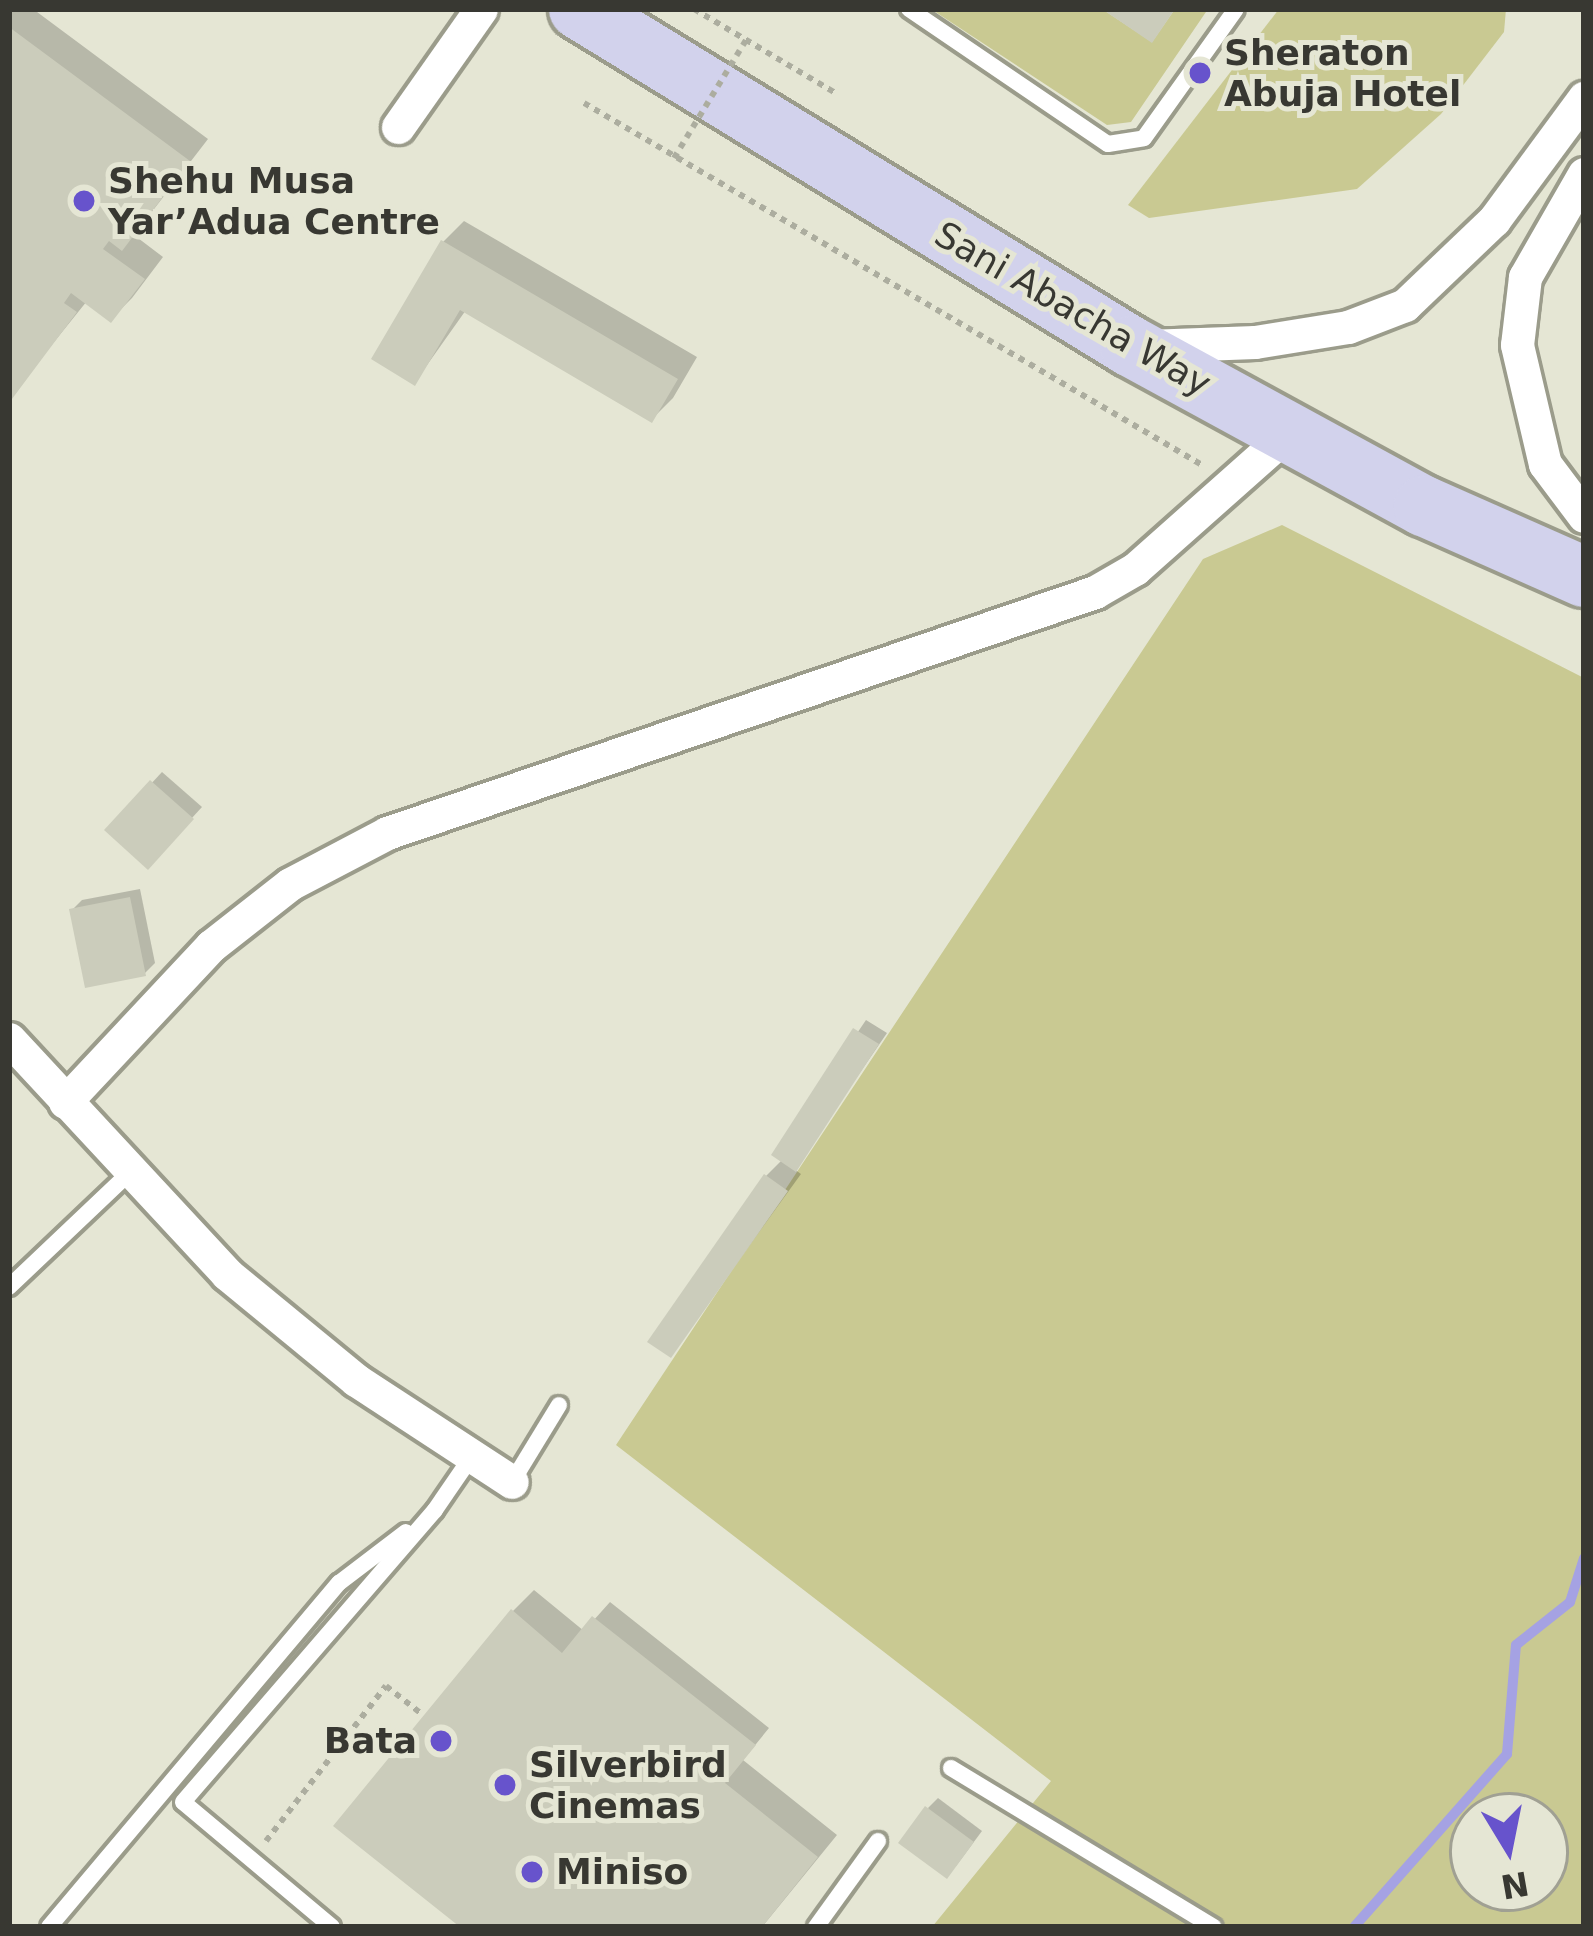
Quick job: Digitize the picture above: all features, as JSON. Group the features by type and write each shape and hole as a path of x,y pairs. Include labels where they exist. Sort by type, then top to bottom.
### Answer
{"highway":[{"name":"Sani Abacha Way","path":"580,9 1130,346 1424,506 1584,577"}],"street":[{"path":"398,128 481,9"},
{"path":"1130,346 1255,342 1348,327 1405,305 1494,220 1584,98"},
{"path":"1583,177 1525,277 1517,345 1545,464 1584,516"},
{"path":"65,1102 211,946 290,884 387,833 1095,592 1135,569 1288,433"},
{"path":"9,1039 226,1274 356,1380 512,1482"}],"lane":[{"path":"909,9 1108,144 1144,138 1236,9"},
{"path":"9,1286 129,1173"},
{"path":"512,1482 559,1406"},
{"path":"332,1927 183,1802 435,1510 472,1456"},
{"path":"49,1927 339,1582 435,1510"},
{"path":"951,1768 1214,1927"},
{"path":"817,1927 878,1841"}],"path":[{"path":"694,9 837,94"},
{"path":"674,158 746,40"},
{"path":"584,103 1232,482"},
{"path":"252,1860 386,1686 423,1715"}],"green space":[{"path":"931,9 1102,9 1152,42 1175,9 1208,9 1131,122 1107,125"},
{"path":"1279,9 1506,9 1504,32 1441,114 1357,189 1149,218 1128,205"},
{"path":"1282,525 1584,678 1584,1927 932,1927 1051,1781 616,1445 1203,559"}],"building":[{"path":"1102,9 1175,9 1152,43"},
{"name":"Shehu Musa Yar’Adua Centre","path":"9,27 190,161 122,251 109,241 103,249 145,279 111,323 71,293 64,303 77,312 9,403"},
{"path":"441,240 678,379 652,423 460,310 415,386 371,359"},
{"path":"150,780 194,819 148,870 104,830"},
{"path":"130,897 146,976 85,988 69,909"},
{"path":"853,1028 879,1044 796,1172 771,1155"},
{"path":"764,1174 788,1191 671,1358 647,1342"},
{"path":"511,1609 562,1653 592,1616 756,1745 725,1783 818,1857 762,1927 460,1927 333,1826"},
{"path":"925,1806 974,1842 947,1879 898,1843"}],"waterway":[{"path":"1354,1927 1507,1754 1516,1645 1570,1602 1584,1558"}],"place":[{"name":"Sheraton Abuja Hotel","path":"1200,73"},
{"name":"Shehu Musa Yar’Adua Centre","path":"84,201"},
{"name":"Bata","path":"441,1741"},
{"name":"Silverbird Cinemas","path":"505,1785"},
{"name":"Miniso","path":"532,1872"}]}
